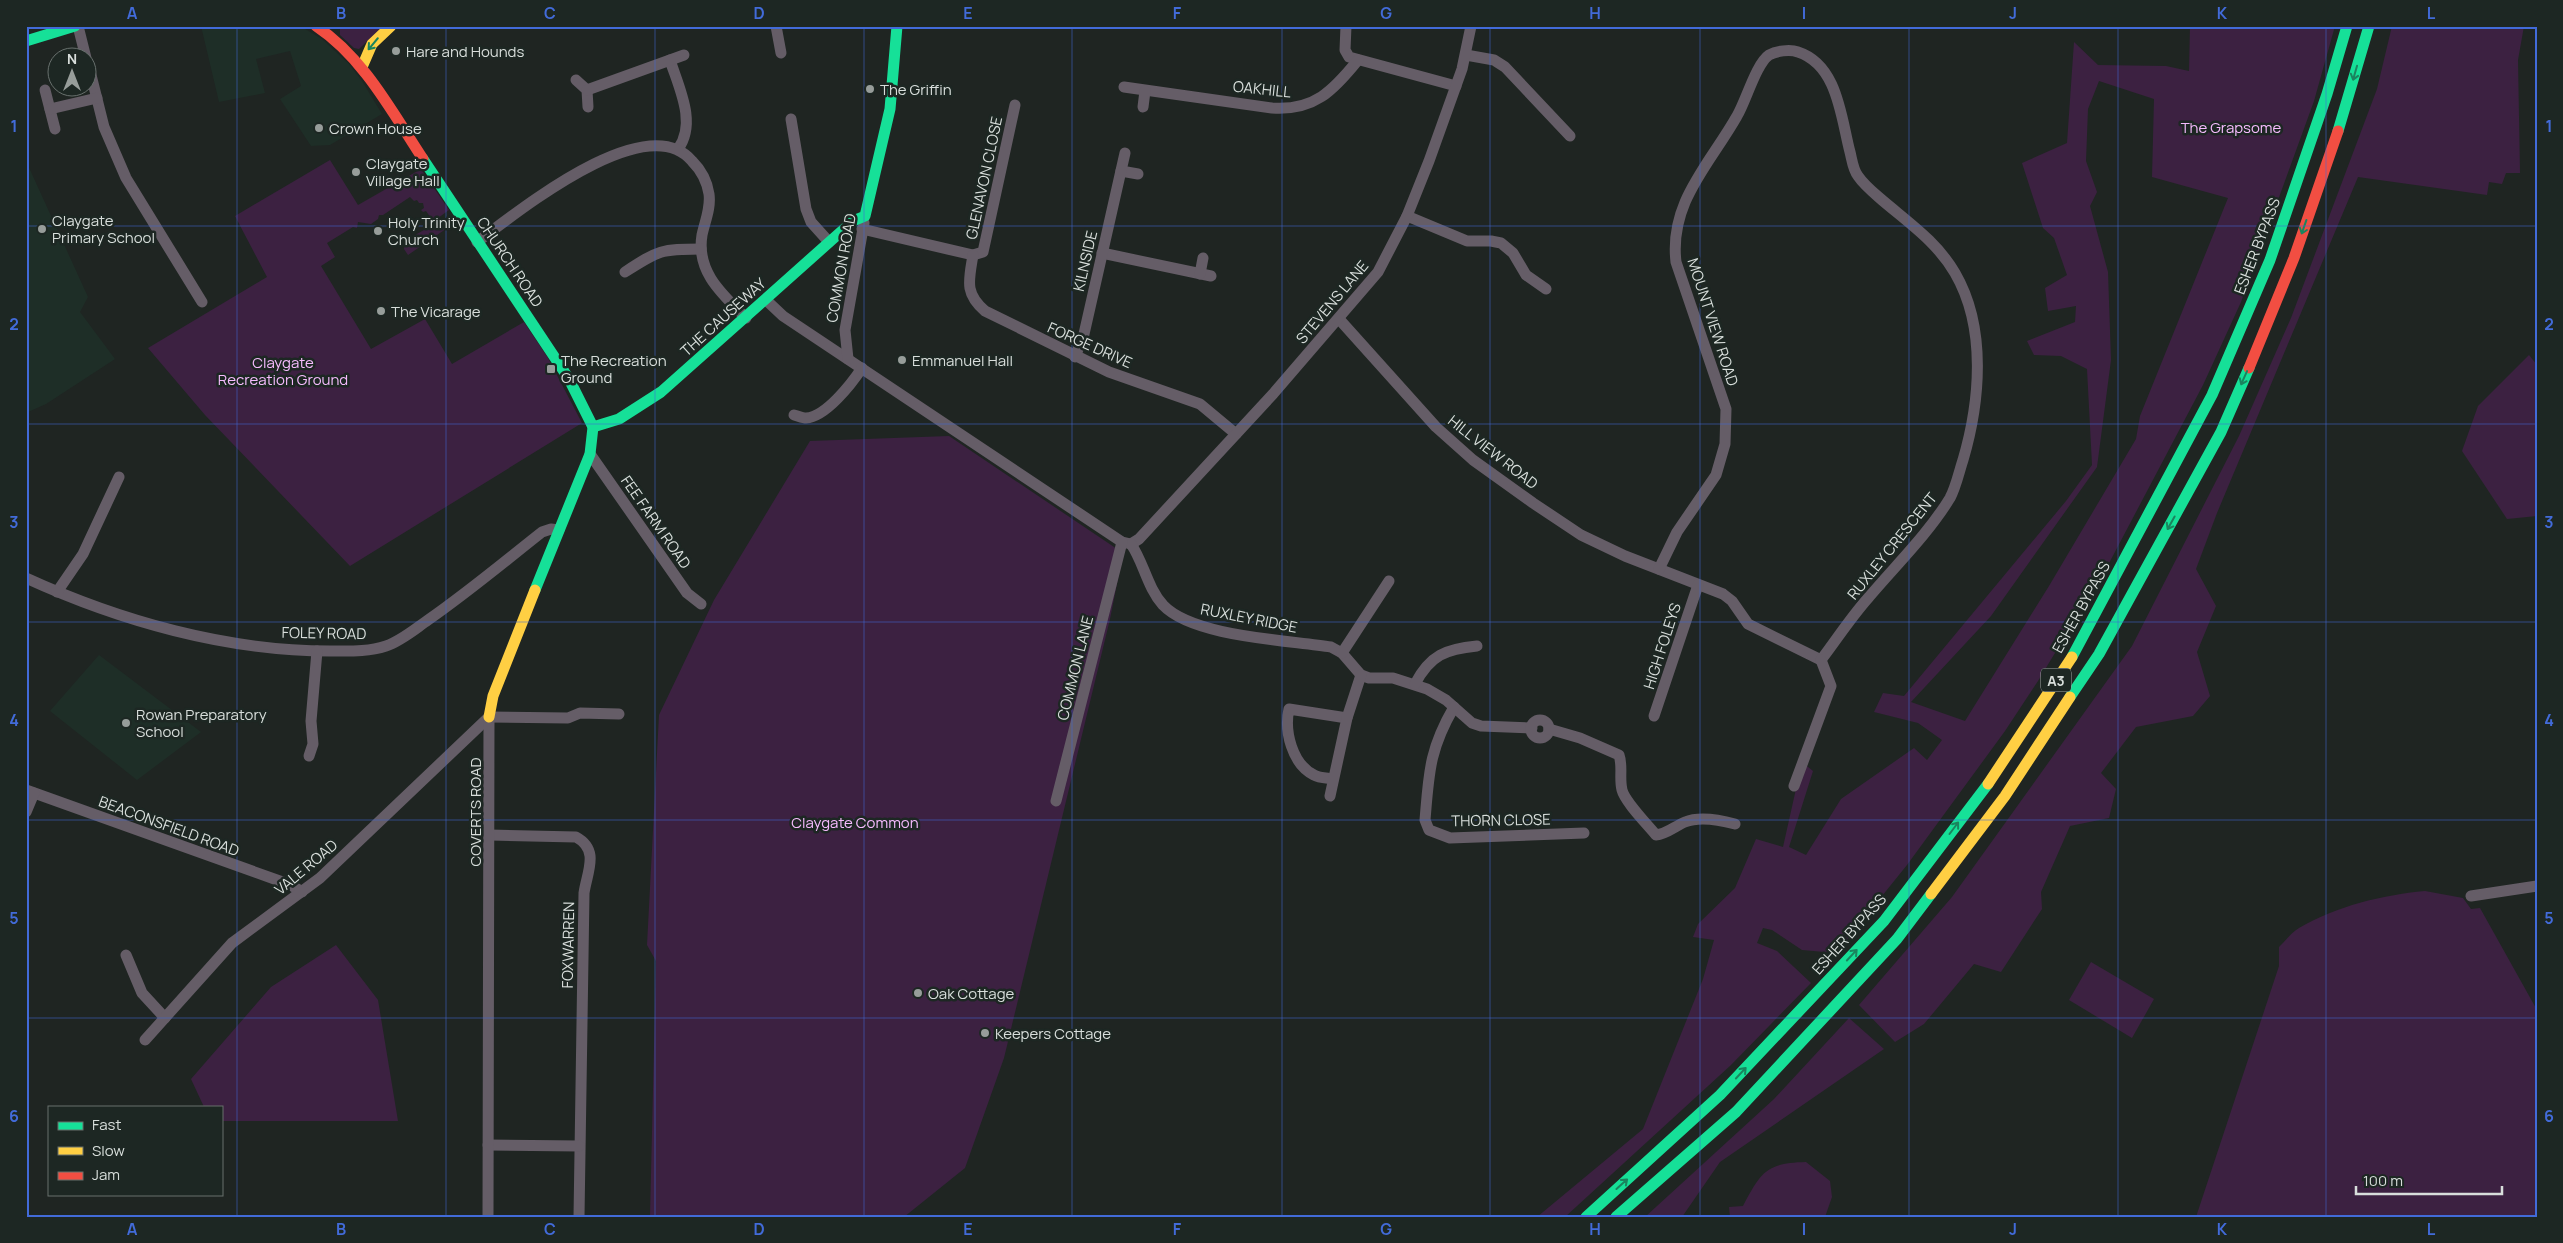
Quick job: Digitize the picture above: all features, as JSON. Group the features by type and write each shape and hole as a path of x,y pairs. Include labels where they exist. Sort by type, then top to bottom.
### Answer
{"main road":[{"path":"26,40 77,26"},
{"path":"362,67 372,44 391,26"},
{"name":"COMMON ROAD","path":"865,216 890,109 897,26"},
{"name":"ESHER BYPASS","path":"1586,1217 1720,1095 1884,921 1992,779 2080,644 2212,395 2270,260 2327,94 2347,26"},
{"name":"A3","path":"1616,1217 1736,1112 1897,939 2005,796 2099,654 2221,432 2259,346 2294,258 2342,120 2369,26"},
{"name":"CHURCH ROAD","path":"323,27 362,67 569,379 594,427"},
{"name":"THE CAUSEWAY","path":"594,427 619,420 639,408 746,318 853,221 865,216"},
{"name":"COVERTS ROAD","path":"489,717 493,696 590,454 594,427"}],"street":[{"path":"77,26 83,48"},
{"path":"776,26 780,53"},
{"path":"1346,26 1344,50 1349,57 1456,86"},
{"name":"STEVENS LANE","path":"1127,543 1139,539 1339,319 1378,272 1407,216 1456,86 1472,26"},
{"name":"MOUNT VIEW ROAD","path":"1659,570 1677,532 1716,475 1725,444 1726,409 1676,262 1674,243 1679,220 1695,179 1737,116 1760,66 1770,55 1784,51 1798,52 1817,63 1830,78 1841,120"},
{"path":"1466,54 1494,60 1505,67 1570,136"},
{"path":"587,90 684,55"},
{"path":"670,60 687,116 688,128 685,139 678,149"},
{"name":"OAKHILL","path":"1124,87 1272,108 1293,108 1314,102 1330,91 1358,60"},
{"path":"576,80 587,90 588,107"},
{"path":"45,90 55,129"},
{"path":"1143,107 1145,91"},
{"path":"50,109 96,98 104,127 126,178 202,302"},
{"name":"GLENAVON CLOSE","path":"862,230 973,256 983,252 986,247 1015,105"},
{"path":"791,119 806,209 811,222 829,242"},
{"name":"RUXLEY CRESCENT","path":"1821,660 1867,599 1908,553 1951,496 1973,427 1978,386 1977,350 1969,309 1956,275 1938,247 1856,174 1841,120"},
{"path":"478,242 563,182 607,158 648,145 678,149 698,168 706,181 709,195 701,249 709,277 746,318"},
{"name":"KILNSIDE","path":"1075,357 1084,334 1125,153"},
{"path":"1121,171 1138,174"},
{"name":"COMMON ROAD","path":"848,358 844,330 865,216"},
{"path":"1407,216 1466,241 1500,243 1513,252 1526,276 1546,289"},
{"path":"625,272 654,253 667,249 701,249"},
{"path":"1102,253 1206,275 1204,258"},
{"name":"FORGE DRIVE","path":"973,256 969,285 971,295 976,303 997,318 1109,372 1200,404 1236,434"},
{"path":"636,265 641,276"},
{"path":"766,300 783,316 1127,543"},
{"name":"HILL VIEW ROAD","path":"1339,319 1436,427 1473,460 1581,535 1659,570"},
{"path":"794,415 808,418 822,410 848,388 862,368"},
{"name":"FEE FARM ROAD","path":"590,454 687,593 701,604"},
{"path":"58,592 83,554 119,477"},
{"name":"FOLEY ROAD","path":"26,578 58,592 122,615 182,632 243,643 317,651 365,651 380,648 400,640 468,592 542,532 551,529 559,530"},
{"name":"RUXLEY RIDGE","path":"1127,543 1156,595 1174,615 1210,628 1331,647 1342,653"},
{"name":"COMMON LANE","path":"1056,801 1127,543"},
{"path":"1659,570 1723,594 1732,602 1748,624 1821,660 1831,686 1794,786"},
{"path":"1389,581 1342,653 1361,675 1369,678 1392,678 1415,684 1446,700 1472,723 1481,726 1532,728 1534,723 1539,720 1546,722 1549,729 1580,738 1619,755 1622,762 1620,777 1622,793 1656,835 1663,834 1686,822 1702,820 1735,824"},
{"name":"HIGH FOLEYS","path":"1654,716 1698,585"},
{"path":"1415,684 1426,667 1443,653 1450,650 1477,646"},
{"path":"309,756 313,744 311,721 317,651"},
{"path":"1330,796 1347,718 1361,675"},
{"name":"THORN CLOSE","path":"1454,707 1440,731 1432,752 1425,820 1429,830 1450,838 1584,834"},
{"path":"1333,778 1313,775 1298,759 1293,749 1287,720 1289,709 1347,718"},
{"path":"489,717 568,718 580,714 619,714"},
{"name":"COVERTS ROAD","path":"488,1217 489,717"},
{"name":"VALE ROAD","path":"145,1040 232,943 302,892 371,830 489,717"},
{"path":"26,812 30,792"},
{"name":"BEACONSFIELD ROAD","path":"30,792 290,885 302,892"},
{"name":"FOXWARREN","path":"490,835 576,837 583,841 591,853 591,866 584,893 579,1217"},
{"path":"2471,896 2537,886"},
{"path":"126,955 142,993 165,1018"},
{"path":"488,1145 579,1146"}],"shaded area":[{"path":"201,26 300,26 322,39 349,64 382,114 330,145 311,146 280,99 301,86 290,51 256,59 265,93 219,102"},
{"name":"Claygate Primary School","path":"26,161 88,297 80,312 115,359 46,404 26,413"},
{"name":"Rowan Preparatory School","path":"99,655 201,732 137,780 50,711"}],"green space":[{"path":"345,26 383,26 359,49 354,48 340,35 340,29"},
{"name":"The Grapsome","path":"2190,26 2335,26 2314,101 2241,302 2203,385 2107,567 2038,681 2005,731 1907,865 1836,953 1802,950 1772,930 1763,928 1757,943 1777,951 1811,983 1731,1065 1565,1217 1537,1217 1643,1129 1703,979 1714,940 1693,937 1698,924 1735,888 1756,839 1783,847 1802,762 1813,771 1789,847 1806,855 1841,799 1914,748 1927,760 1942,740 1918,723 1874,712 1883,693 1904,696 2066,501 2092,465 2087,369 2061,356 2034,355 2027,341 2075,322 2076,306 2048,311 2045,288 2067,275 2054,238 2043,228 2022,163 2067,143 2074,42 2098,65 2166,66 2189,71","holes":["2099,81 2154,99 2152,177 2228,198 2140,416 2136,439 2049,586 1965,721 1911,702 1991,616 2097,467 2111,360 2108,272 2090,206 2097,192 2086,161 2088,109"]},
{"path":"2392,26 2524,26 2518,60 2520,173 2506,173 2502,184 2489,182 2487,195 2358,177 2217,513 2196,569 2216,606 2197,652 2210,696 2193,716 2136,727 2101,773 2116,789 2109,818 2070,826 2041,892 2042,909 2001,972 1974,964 1924,1024 1895,1042 1859,1005 1952,897 2132,646 2239,436 2291,318 2377,89"},
{"name":"Claygate Recreation Ground","path":"330,160 358,205 421,169 449,210 438,218 431,218 426,211 423,212 421,210 424,208 423,203 419,203 417,200 414,201 410,197 383,215 379,215 378,219 371,224 358,222 357,228 353,227 327,243 335,257 321,266 371,349 425,319 452,364 524,322 548,358 582,423 350,566 205,415 148,348 267,277 235,216"},
{"path":"453,220 453,224 408,255 404,249 405,241 434,225"},
{"path":"2529,355 2537,365 2537,516 2507,519 2462,451 2478,406"},
{"name":"Claygate Common","path":"949,436 1123,553 1110,619 1004,1058 965,1168 904,1217 650,1217 656,961 647,945 659,715 714,600 810,441"},
{"path":"2425,891 2463,898 2471,909 2480,908 2537,1010 2537,1217 2196,1217 2279,966 2279,947 2299,928 2344,908 2393,895"},
{"path":"336,945 378,1000 398,1121 222,1121 222,1106 204,1106 191,1079 271,987"},
{"path":"2091,962 2154,999 2132,1038 2069,1000"},
{"path":"1849,1018 1884,1049 1720,1162 1682,1217 1645,1217 1774,1099"},
{"path":"1806,1162 1830,1181 1832,1197 1825,1217 1730,1217 1729,1207 1743,1206 1760,1177 1766,1172 1773,1167"}],"traffic: fast":[{"path":"26,41 75,26"},
{"path":"593,427 619,419 661,392 853,221 865,216 890,109 897,26"},
{"path":"2072,657 2212,395 2270,260 2327,94 2347,26"},
{"path":"2338,131 2369,26"},
{"path":"423,159 569,379 593,427 590,454 535,590"},
{"path":"2070,697 2099,654 2221,432 2249,368"},
{"path":"1586,1217 1720,1095 1884,921 1988,784"},
{"path":"1616,1217 1736,1112 1897,939 1931,894"}],"traffic: slow":[{"path":"362,67 372,44 391,26"},
{"path":"489,717 493,696 535,590"},
{"path":"1988,784 2072,657"},
{"path":"1931,894 2005,796 2070,697"}],"traffic: jam":[{"path":"316,26 333,39 363,70 423,159"},
{"path":"2249,368 2294,258 2338,131"}],"place":[{"name":"Hare and Hounds","path":"396,51"},
{"name":"The Griffin","path":"870,89"},
{"name":"Crown House","path":"319,128"},
{"name":"Claygate Village Hall","path":"356,172"},
{"name":"Claygate Primary School","path":"42,229"},
{"name":"Holy Trinity Church","path":"378,231"},
{"name":"The Vicarage","path":"381,311"},
{"name":"Emmanuel Hall","path":"902,360"},
{"name":"The Recreation Ground","path":"551,369"},
{"name":"Rowan Preparatory School","path":"126,723"},
{"name":"Oak Cottage","path":"918,993"},
{"name":"Keepers Cottage","path":"985,1033"}]}
